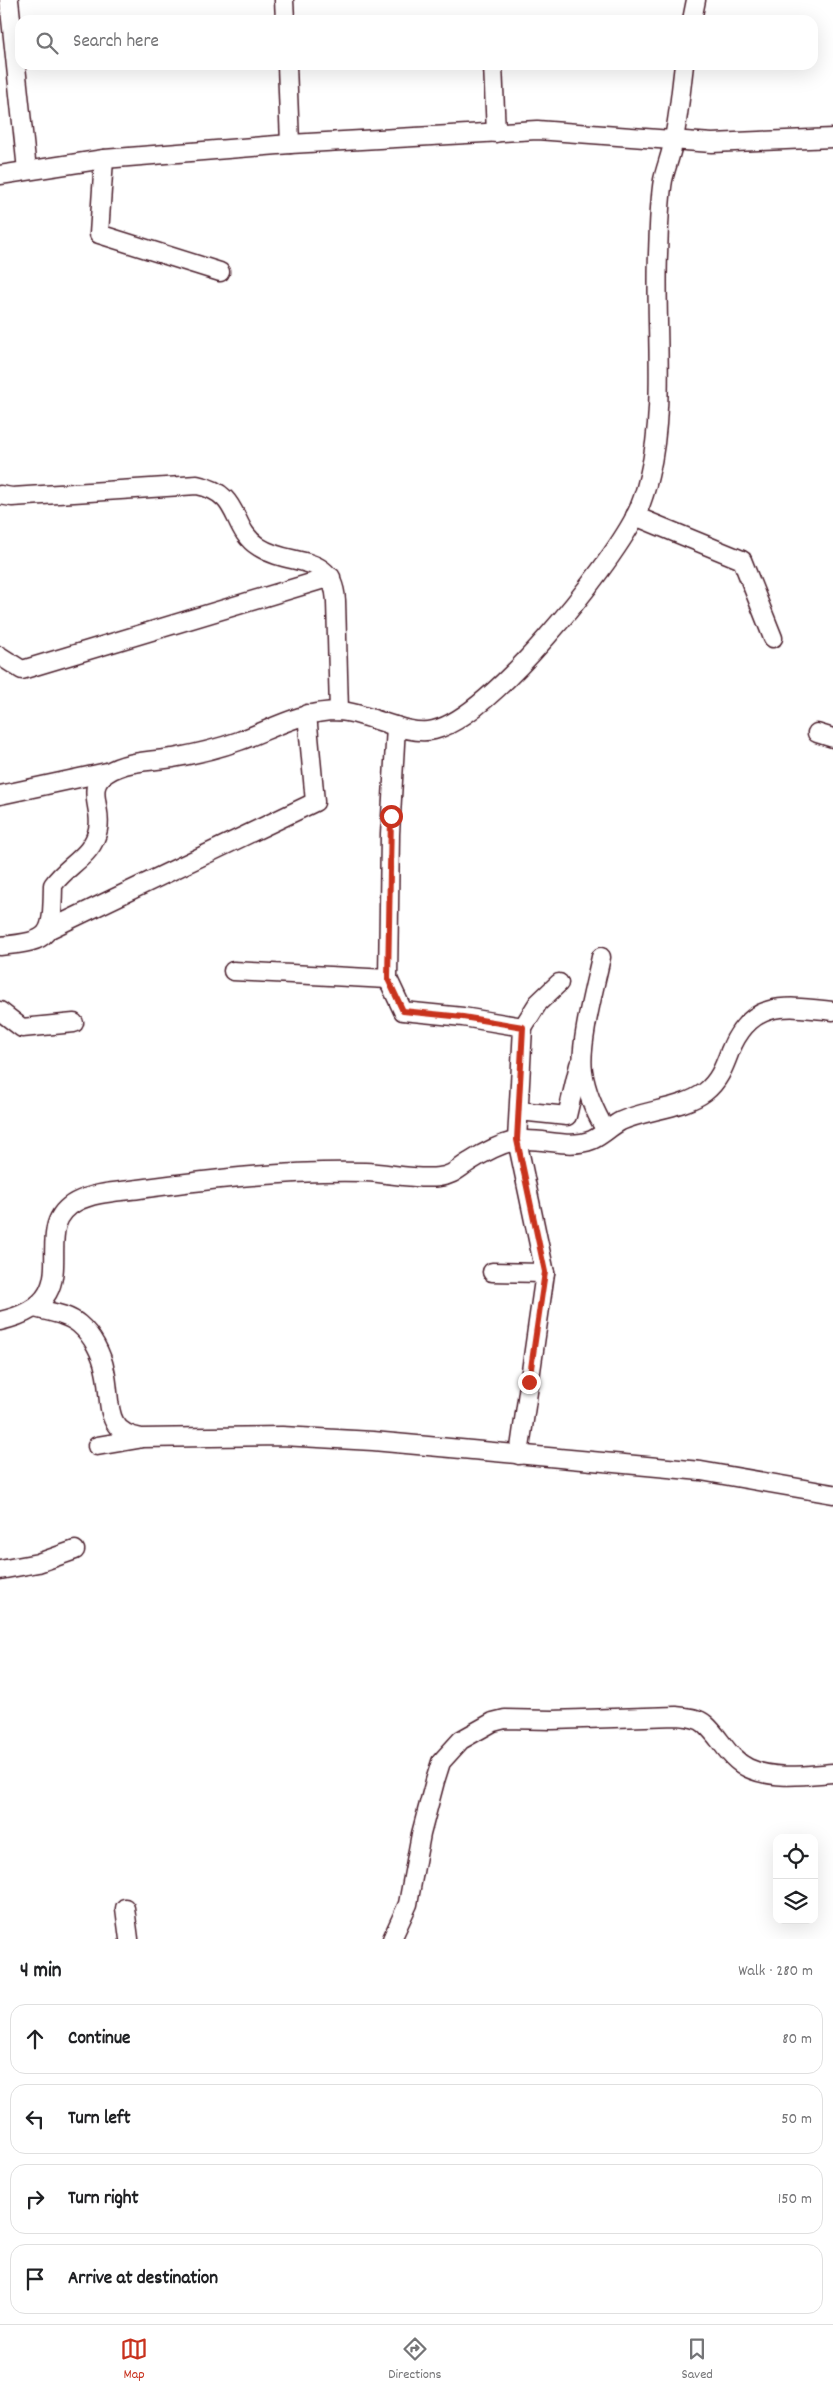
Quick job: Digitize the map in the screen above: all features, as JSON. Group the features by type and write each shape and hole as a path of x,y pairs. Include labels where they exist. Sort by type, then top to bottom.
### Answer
{"street":[{"path":"9,0 15,54"},
{"path":"284,0 285,15"},
{"path":"693,15 696,0"},
{"path":"17,70 28,170"},
{"path":"287,70 290,144"},
{"path":"492,70 496,133"},
{"path":"0,795 107,772 146,761 205,752 239,741 287,720 307,714 339,711 367,716 396,726 432,731 449,725 474,708 498,687 559,623 598,572 635,516 649,476 656,426 660,211 663,181 674,140 683,70"},
{"path":"0,175 104,159 290,144 537,130 712,143 833,138"},
{"path":"104,159 99,234 220,272"},
{"path":"0,495 42,495 172,486 210,488 228,501 248,537 257,546 269,553 317,566 331,577 335,587 336,601 339,711"},
{"path":"635,516 742,560 773,638"},
{"path":"0,656 22,670 331,577"},
{"path":"0,946 36,940 44,936 50,929 315,802 307,714"},
{"path":"396,726 390,834 388,979 403,1011 463,1017 523,1027"},
{"path":"50,929 53,916 53,885 68,869 87,854 98,830 99,817 94,792 97,782 107,772"},
{"path":"519,1111 567,1116 583,1051 601,957"},
{"path":"233,971 388,979"},
{"path":"519,1455 545,1272 517,1140 523,1027 538,1003 559,983"},
{"path":"0,1321 35,1308 46,1296 53,1284 55,1267 53,1242 57,1224 64,1212 75,1202 95,1195 164,1186 307,1172 368,1172 426,1178 441,1177 457,1171 500,1145 517,1140 582,1143 595,1139 618,1122 702,1094 716,1083 738,1032 750,1019 760,1013 778,1007 793,1006 833,1011"},
{"path":"0,1011 22,1028 74,1023"},
{"path":"583,1051 582,1069 587,1089 593,1107 606,1131"},
{"path":"492,1272 545,1272"},
{"path":"35,1308 62,1315 78,1323 87,1333 102,1357 110,1412 120,1431 129,1436 141,1438 315,1438 701,1471 833,1494"},
{"path":"97,1446 141,1438"},
{"path":"0,1570 38,1563 75,1550"},
{"path":"392,1939 408,1904 421,1834 442,1762 461,1740 493,1722 505,1719 552,1720 650,1715 689,1718 705,1724 730,1755 749,1768 780,1775 833,1773"},
{"path":"124,1908 129,1939"}],"route":[{"path":"391,816 388,979 403,1011 463,1017 523,1027 517,1140 545,1272 529,1382"}]}
